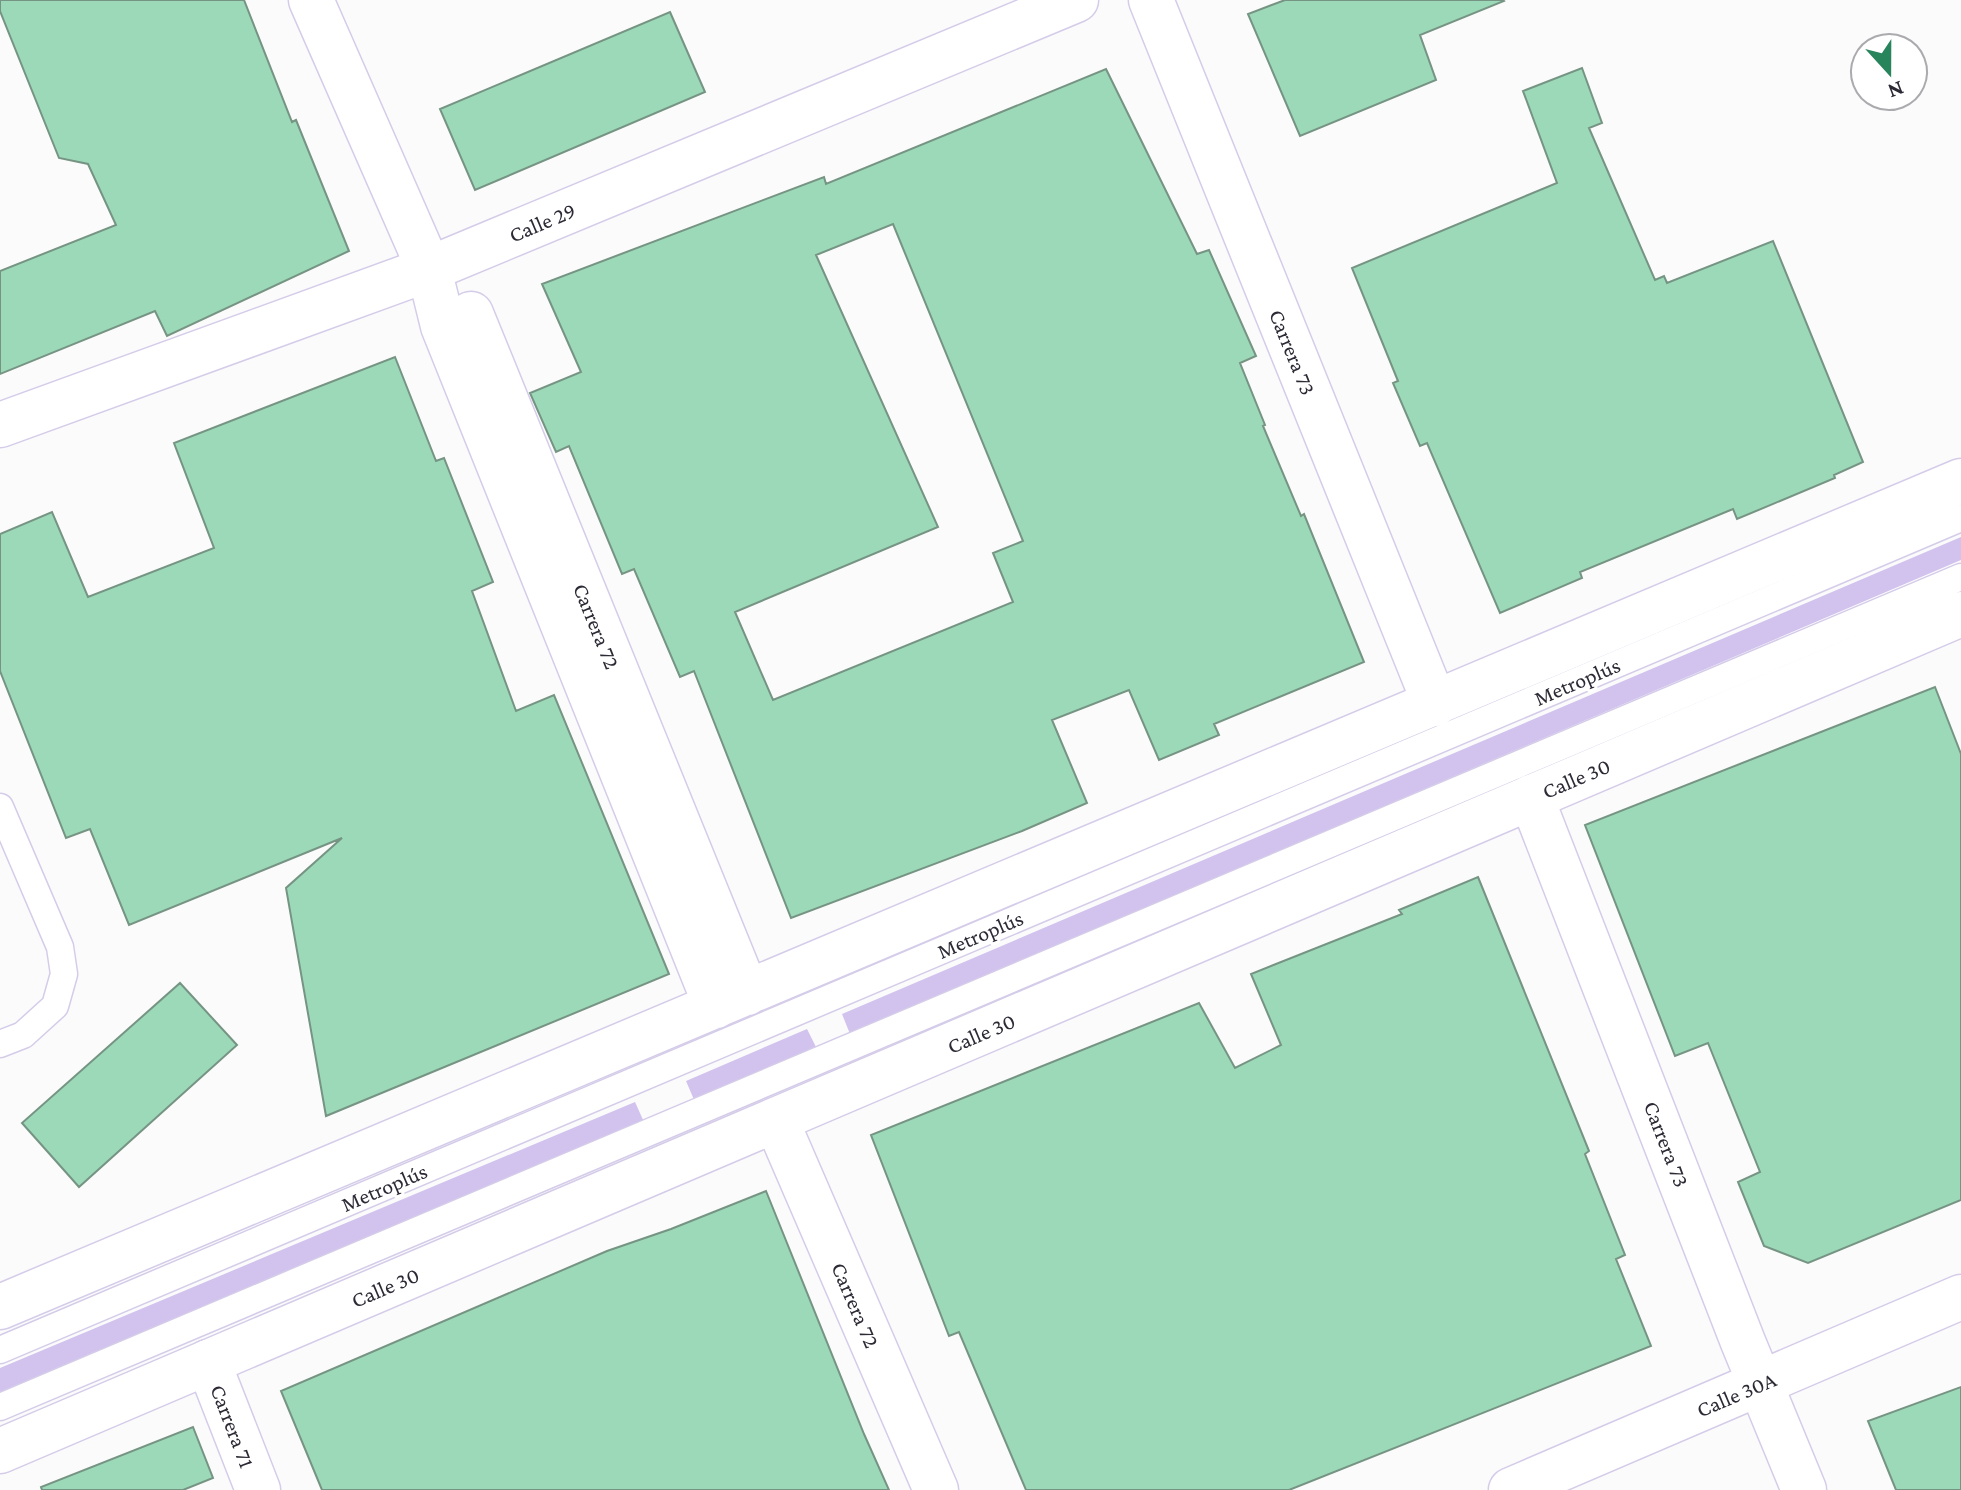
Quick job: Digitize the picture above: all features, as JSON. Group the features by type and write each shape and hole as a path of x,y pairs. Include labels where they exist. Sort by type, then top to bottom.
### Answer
{"street":[{"name":"Carrera 72","path":"311,0 429,269 472,315 607,692 732,1000"},
{"name":"Calle 29","path":"0,425 429,269 1076,0"},
{"name":"Carrera 73","path":"1151,0 1435,704"},
{"path":"0,1307 1961,481"},
{"name":"Calle 30","path":"0,1451 1961,614"},
{"name":"Carrera 73","path":"1531,797 1804,1490"},
{"name":"Carrera 72","path":"776,1120 936,1490"},
{"name":"Calle 30A","path":"1511,1490 1961,1297"},
{"name":"Carrera 71","path":"208,1362 258,1490"}],"lane":[{"name":"Metroplús","path":"0,1350 1961,518"},
{"path":"0,1407 1961,577"},
{"path":"0,807 60,947 64,974 55,1006 23,1035 0,1044"}],"shaded area":[{"path":"1961,537 1961,560 850,1034 842,1014"},
{"path":"807,1029 817,1049 695,1102 686,1081"},
{"path":"635,1102 644,1122 0,1392 0,1368"}],"building":[{"path":"0,0 244,0 292,122 296,120 349,251 167,336 155,311 0,374 0,271 116,225 88,164 59,158 0,11"},
{"path":"1285,0 1504,1 1420,35 1436,80 1300,136 1248,14"},
{"path":"670,12 705,92 475,190 440,109"},
{"path":"1582,68 1602,123 1589,128 1655,280 1664,276 1667,283 1773,241 1863,462 1834,475 1835,478 1737,519 1733,509 1580,572 1582,578 1500,613 1427,443 1420,446 1393,383 1398,381 1352,268 1557,183 1523,91"},
{"path":"1106,69 1197,254 1209,250 1256,356 1240,363 1263,426 1301,516 1304,514 1364,662 1214,724 1219,735 1159,760 1129,690 1052,720 1087,803 1022,831 791,918 694,671 680,677 634,569 622,574 569,446 556,452 530,393 581,372 542,284 824,177 826,184","holes":["893,224 1023,541 993,553 1013,602 773,700 735,612 938,527 816,255"]},
{"path":"395,357 436,461 444,458 493,582 472,591 516,711 554,695 669,974 326,1116 286,888 342,838 129,925 90,829 66,838 0,671 0,534 52,512 88,597 214,548 174,443"},
{"path":"1935,687 1961,754 1961,1200 1808,1263 1764,1246 1738,1182 1760,1172 1708,1043 1675,1056 1585,825"},
{"path":"1478,877 1589,1151 1585,1154 1625,1255 1616,1259 1651,1346 1289,1490 1026,1490 959,1332 949,1336 871,1135 1199,1003 1235,1068 1281,1045 1251,974 1402,914 1399,910"},
{"path":"180,983 237,1045 79,1187 22,1123"},
{"path":"766,1191 889,1490 322,1490 281,1391 607,1251"},
{"path":"1961,1387 1961,1490 1896,1490 1868,1421"},
{"path":"193,1427 213,1478 183,1490 42,1490 41,1487"}]}
